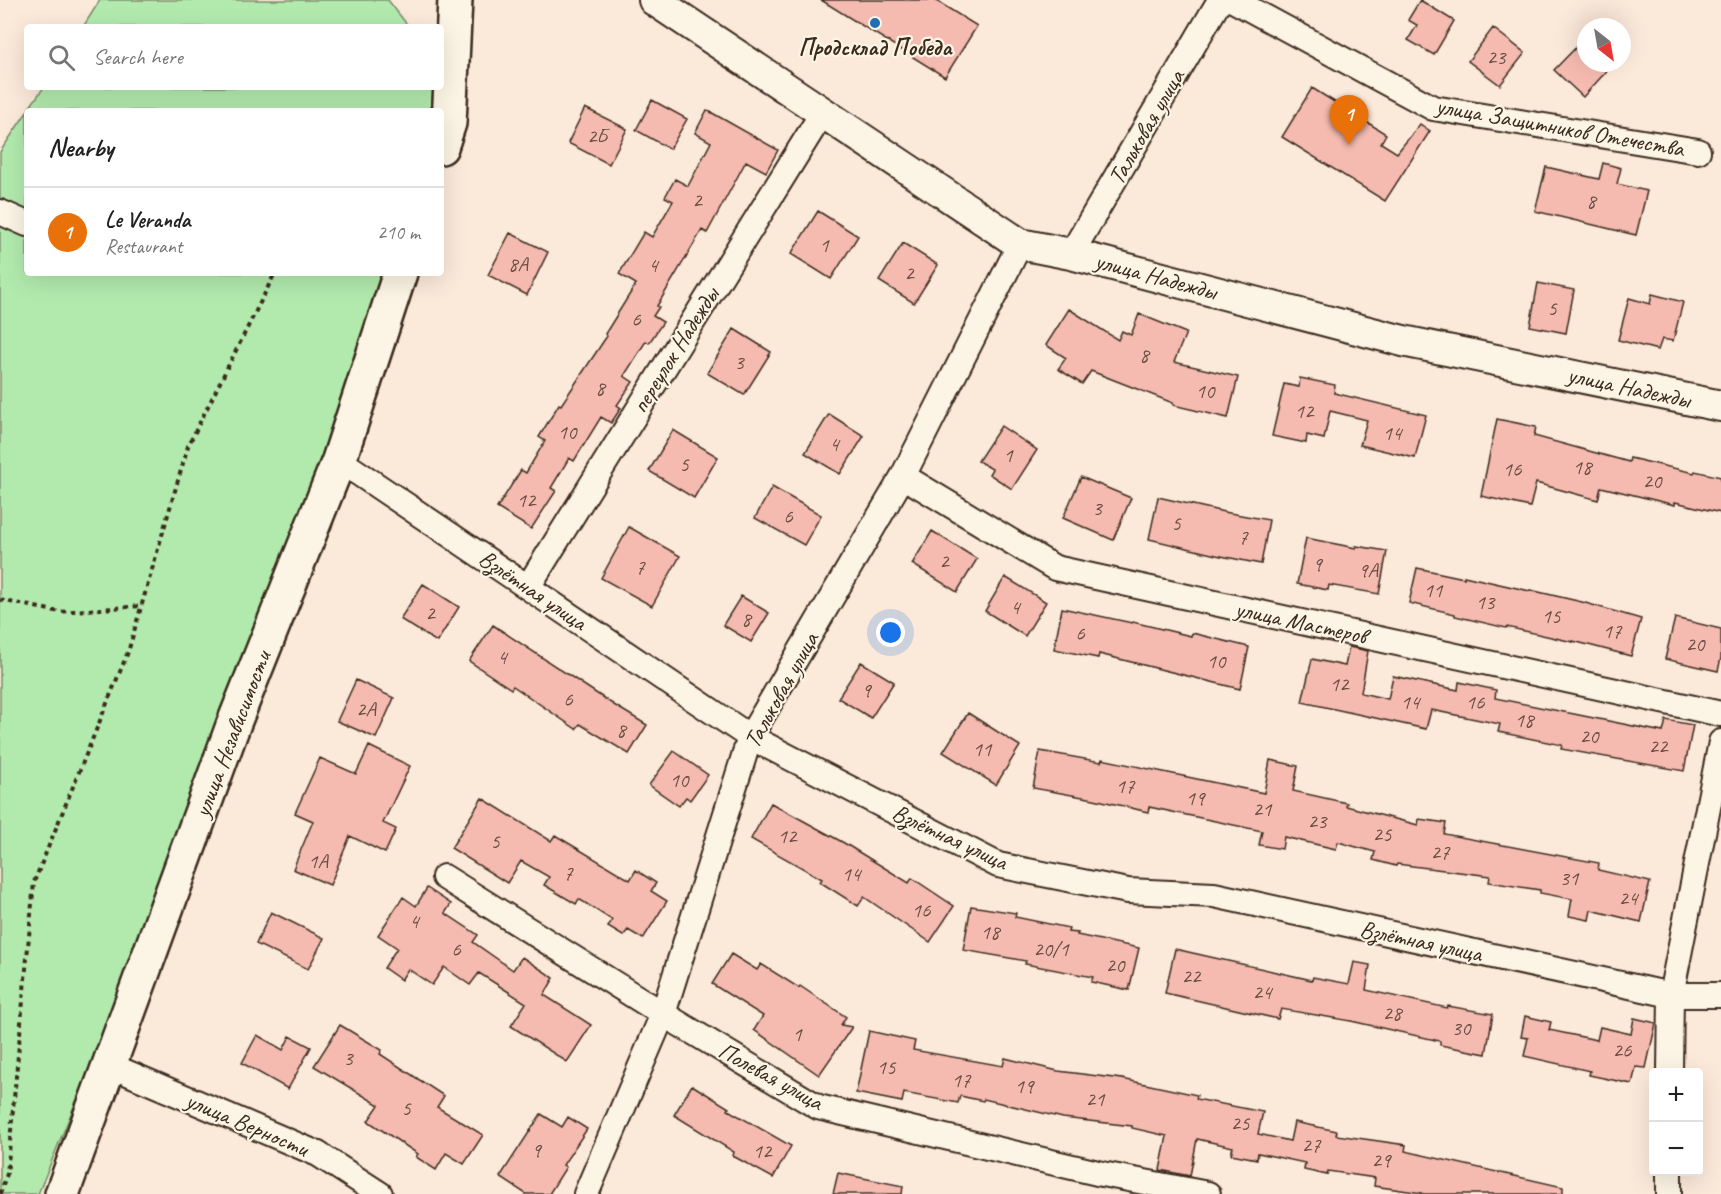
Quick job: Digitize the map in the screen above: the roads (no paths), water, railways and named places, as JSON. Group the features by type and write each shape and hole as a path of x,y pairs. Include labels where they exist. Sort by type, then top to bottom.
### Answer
{"main road":[{"path":"445,135 455,0"},
{"name":"улица Независимости","path":"62,1194 234,723 339,460 399,276"}],"street":[{"name":"улица Надежды","path":"654,0 1020,244 1071,254 1404,341 1721,406"},
{"name":"Тальковая улица","path":"1071,254 1220,0"},
{"name":"улица Защитников Отечества","path":"1233,0 1433,108 1698,151"},
{"name":"переулок Надежды","path":"528,587 823,112"},
{"path":"0,212 24,223"},
{"name":"Тальковая улица","path":"586,1194 663,1014 750,737 903,476 1020,244"},
{"name":"Взлётная улица","path":"339,460 750,737 998,865 1128,891 1214,896 1671,995 1721,995"},
{"name":"улица Мастеров","path":"903,476 1055,568 1721,714"},
{"path":"1670,1068 1671,995 1721,742"},
{"name":"Полевая улица","path":"444,877 663,1014 818,1107 1102,1174 1208,1194"},
{"name":"улица Верности","path":"109,1065 318,1154 380,1194"},
{"path":"1669,1176 1669,1194"}],"place":[{"name":"Продсклад Победа","path":"875,23"},
{"name":"Le Veranda","path":"1349,145"}]}
